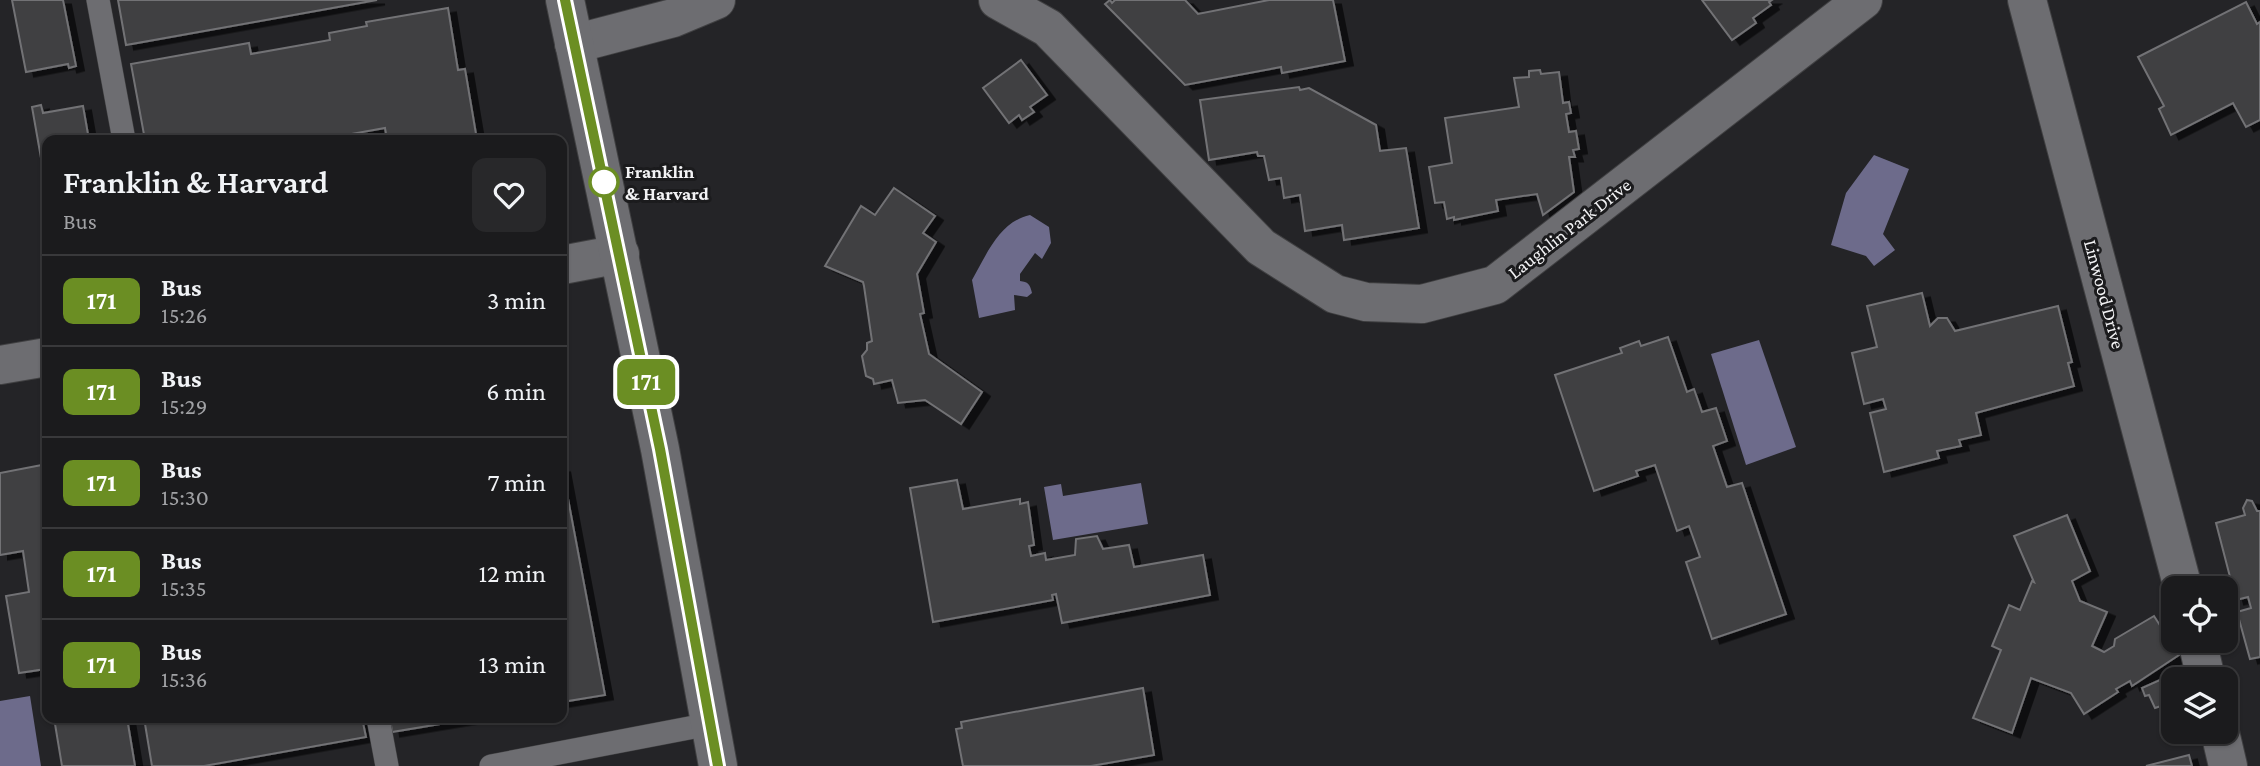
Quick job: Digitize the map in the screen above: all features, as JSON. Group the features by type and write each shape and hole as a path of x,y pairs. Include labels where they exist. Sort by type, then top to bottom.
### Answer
{"street":[{"path":"565,0 660,449 718,766"},
{"path":"574,44 666,20 716,0"},
{"name":"Laughlin Park Drive","path":"998,0 1048,28 1261,247 1335,294 1366,302 1422,304 1495,285 1863,0"},
{"name":"Linwood Drive","path":"2027,0 2180,576"},
{"path":"567,264 620,254"},
{"path":"0,365 42,358"},
{"path":"2223,744 2228,766"}],"lane":[{"path":"99,0 123,135"},
{"path":"379,723 387,766"},
{"path":"491,766 710,724"}],"water":[{"path":"1874,155 1909,169 1883,234 1895,250 1874,266 1866,256 1831,245 1846,193"},
{"path":"1030,215 1049,227 1051,243 1042,259 1035,253 1020,274 1020,281 1028,284 1032,293 1027,297 1014,295 1015,310 979,318 972,280 1002,232 1010,224"},
{"path":"1759,340 1796,447 1746,465 1711,354"},
{"path":"1141,483 1148,524 1053,540 1044,487 1061,484 1063,496"},
{"path":"30,696 41,766 0,766 0,701"}],"building":[{"path":"12,0 63,0 76,66 69,68 68,64 26,72"},
{"path":"118,0 377,0 126,45"},
{"path":"1110,0 1112,3 1115,0 1185,0 1198,14 1269,0 1333,0 1345,61 1282,73 1281,67 1185,85 1105,4"},
{"path":"1702,0 1772,0 1769,2 1771,5 1753,18 1756,23 1732,40"},
{"path":"2246,2 2257,24 2260,22 2260,120 2246,127 2233,103 2171,135 2159,109 2164,106 2138,57"},
{"path":"448,8 458,70 465,69 476,135 386,135 385,128 346,135 144,135 131,64 249,43 251,54 330,40 329,33 367,26 366,22"},
{"path":"1021,60 1047,95 1030,107 1034,112 1022,120 1019,115 1009,123 983,88"},
{"path":"1540,70 1541,74 1559,72 1563,103 1569,102 1571,113 1566,114 1569,132 1576,131 1579,149 1573,150 1575,157 1569,157 1574,192 1543,215 1537,194 1496,200 1498,211 1447,219 1444,202 1435,203 1429,167 1452,163 1445,118 1519,107 1514,78 1529,77 1529,71"},
{"path":"1299,87 1300,90 1309,88 1376,125 1380,151 1406,148 1419,228 1344,240 1342,225 1305,231 1300,195 1284,198 1281,178 1269,180 1264,156 1258,156 1257,152 1209,160 1200,100"},
{"path":"41,105 43,113 83,106 88,135 42,135 42,164 32,107"},
{"path":"894,188 935,216 923,233 936,242 917,274 924,313 920,314 929,354 982,392 961,424 925,400 898,403 892,380 874,384 873,379 866,376 862,356 867,350 867,343 872,341 863,282 825,266 861,206 875,215"},
{"path":"1922,293 1930,326 1938,318 1947,318 1955,331 2058,306 2072,362 2068,363 2074,386 1976,413 1981,435 1959,440 1961,446 1937,451 1939,458 1884,472 1870,413 1886,409 1883,399 1864,404 1852,353 1877,347 1867,306"},
{"path":"1668,337 1687,392 1694,389 1702,412 1716,408 1727,441 1713,446 1727,487 1742,483 1786,614 1712,639 1686,562 1700,557 1689,526 1677,531 1655,465 1636,471 1638,476 1594,491 1555,375 1622,353 1620,348 1639,341 1641,346"},
{"path":"42,465 42,670 19,673 6,596 29,592 23,551 0,555 0,473"},
{"path":"957,480 963,509 1020,499 1020,504 1028,502 1034,545 1029,546 1031,556 1045,553 1046,560 1075,555 1076,539 1097,536 1103,549 1129,545 1134,567 1203,555 1210,595 1062,623 1056,594 1052,595 1053,600 933,622 910,488"},
{"path":"567,494 605,695 567,701"},
{"path":"2247,500 2252,501 2257,511 2260,511 2260,657 2250,659 2238,612 2251,608 2248,597 2238,600 2238,576 2230,576 2216,523 2245,515 2243,508"},
{"path":"2067,515 2090,571 2072,581 2080,601 2107,612 2092,646 2104,652 2114,646 2115,639 2154,616 2161,627 2161,653 2179,655 2132,686 2130,681 2116,689 2118,692 2084,714 2071,693 2031,678 2012,733 1973,718 2001,650 1992,646 2009,605 2020,610 2032,581 2034,582 2014,536"},
{"path":"2161,679 2161,706 2155,708 2142,688"},
{"path":"1143,688 1154,755 1091,766 963,766 956,729 962,728 961,722"},
{"path":"55,723 128,723 135,766 62,766"},
{"path":"145,723 363,723 366,737 204,766 152,766"},
{"path":"391,723 446,723 392,732"},
{"path":"2189,755 2192,766 2146,766"}],"bus line":[{"name":"171","path":"565,0 660,449 718,766"}],"place":[{"name":"Franklin & Harvard","path":"604,182"}]}
